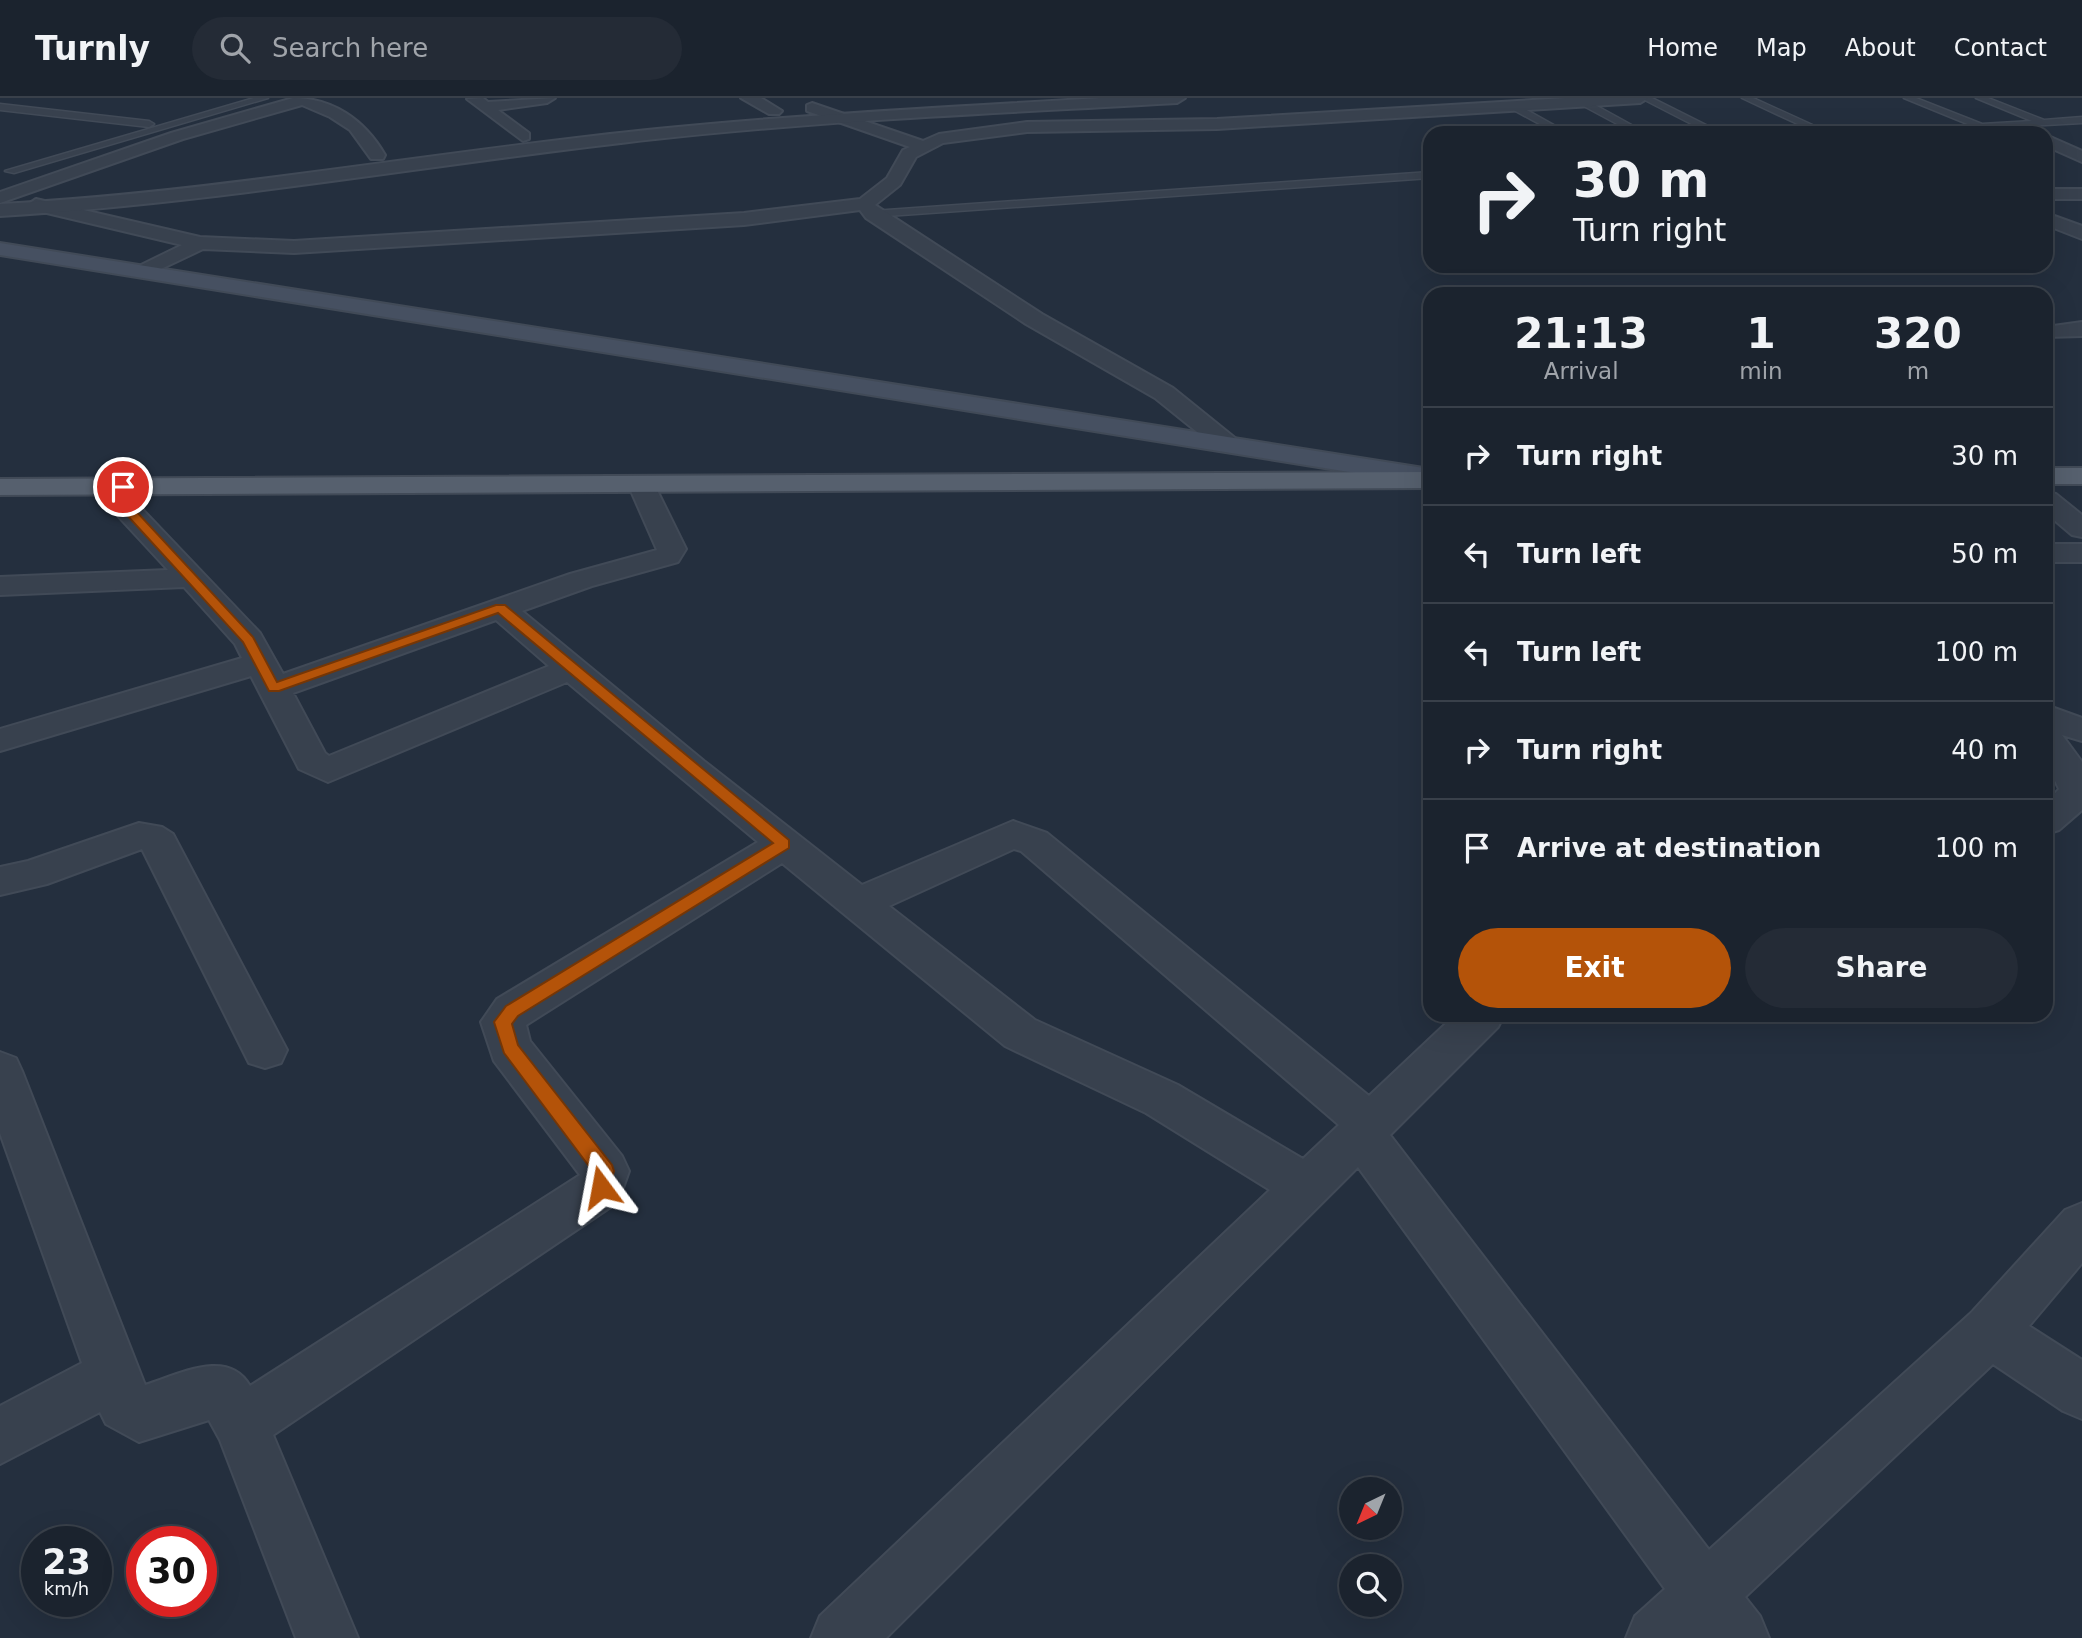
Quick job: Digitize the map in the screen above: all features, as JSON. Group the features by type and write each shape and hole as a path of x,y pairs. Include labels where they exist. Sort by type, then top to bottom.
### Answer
{"main road":[{"path":"0,249 1226,443 1423,477"},
{"path":"2053,476 2082,476"},
{"path":"0,487 1423,478"}],"street":[{"path":"479,102 547,98"},
{"path":"749,98 774,111"},
{"path":"0,210 98,191 631,122 994,98"},
{"path":"36,205 104,204 656,134 846,118 1177,98"},
{"path":"869,209 894,181 908,154 939,139 1027,127 1217,124 1640,98"},
{"path":"0,198 177,136 306,99 355,126 370,139 377,155"},
{"path":"479,102 523,136"},
{"path":"813,108 922,146"},
{"path":"2053,137 2082,157"},
{"path":"2053,182 2078,194"},
{"path":"2053,194 2078,194"},
{"path":"36,205 200,243 294,247 869,209 1034,319 1164,393 1226,443"},
{"path":"2053,222 2082,233"},
{"path":"144,271 200,243"},
{"path":"2053,332 2082,329"},
{"path":"0,740 267,675 668,556 672,549 641,484"},
{"path":"123,487 129,511 249,640 311,761 328,771 572,668"},
{"path":"2053,506 2082,529"},
{"path":"2053,553 2082,553"},
{"path":"0,586 191,578"},
{"path":"500,608 857,904 1020,1033 1162,1099 1305,1186"},
{"path":"2053,719 2082,730"},
{"path":"2053,747 2073,775 2078,791 2053,816"},
{"path":"857,904 1013,834 1034,842 1365,1127 1738,1638"},
{"path":"0,881 33,874 139,836 149,836 160,843 265,1050"},
{"path":"242,1424 601,1187 605,1171 510,1048 503,1022 512,1011 784,844"},
{"path":"842,1638 1476,1022"},
{"path":"0,1071 125,1405 139,1414 207,1393 223,1392 242,1424 327,1638"},
{"path":"1657,1638 1990,1331 2082,1226"},
{"path":"1990,1331 2082,1392"},
{"path":"0,1437 114,1375"}],"lane":[{"path":"10,170 264,98"},
{"path":"1645,98 1703,126"},
{"path":"1746,98 1809,126"},
{"path":"1908,98 1981,126"},
{"path":"1980,98 2035,126"},
{"path":"1583,102 1628,126"},
{"path":"1513,106 1550,126"},
{"path":"0,107 159,126"},
{"path":"2053,129 2082,120"},
{"path":"869,209 1423,175"}],"route":[{"path":"123,487 129,511 249,640 274,688 500,608 784,844 512,1011 503,1022 510,1048 605,1171 601,1187"}]}
